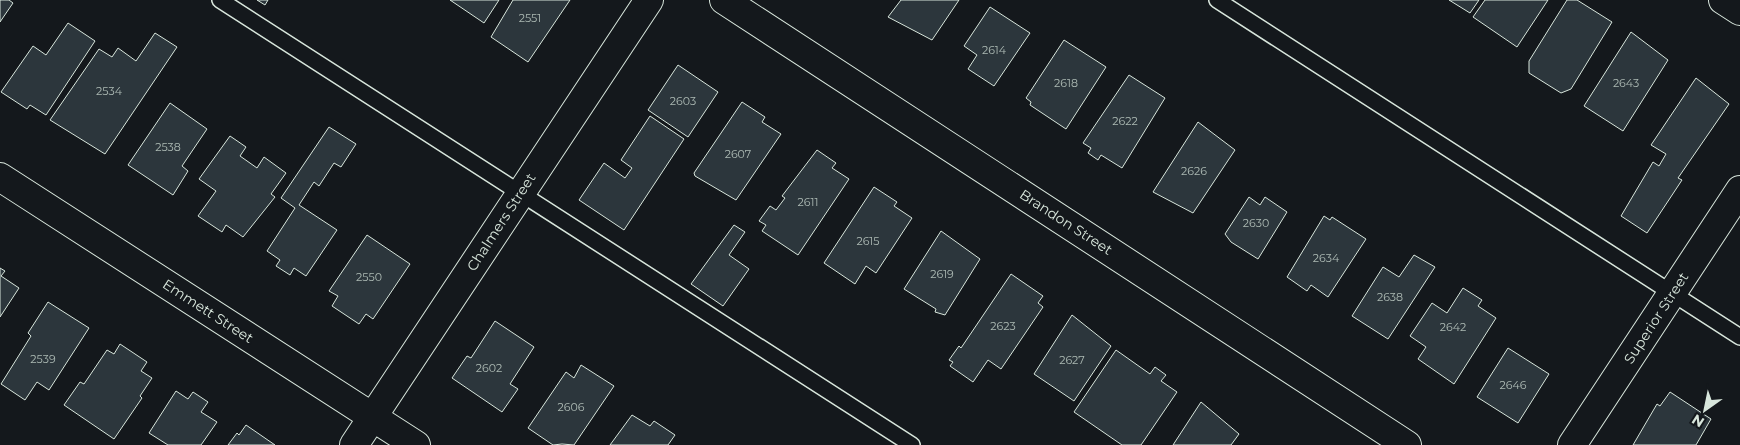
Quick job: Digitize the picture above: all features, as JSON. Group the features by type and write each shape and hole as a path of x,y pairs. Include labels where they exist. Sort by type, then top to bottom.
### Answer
{"street":[{"name":"Chalmers Street","path":"354,445 649,0"},
{"name":"Brandon Street","path":"724,0 1407,445"},
{"path":"1723,0 1740,11"},
{"name":"Emmett Street","path":"0,177 416,445"},
{"name":"Superior Street","path":"1572,445 1740,190"}],"lane":[{"path":"220,0 912,445"},
{"path":"1217,0 1740,337"}],"building":[{"path":"0,0 9,0 13,3 0,22"},
{"path":"257,0 268,0 265,5"},
{"path":"450,0 499,0 484,23"},
{"path":"513,0 570,0 528,62 491,37"},
{"path":"901,0 959,0 932,40 888,17"},
{"path":"1449,0 1479,0 1470,13"},
{"path":"1485,0 1548,0 1517,47 1473,17"},
{"path":"1567,0 1577,0 1612,22 1571,89 1561,93 1529,73 1529,61"},
{"path":"990,7 1030,33 994,86 968,69 977,55 964,46"},
{"path":"68,23 95,41 46,115 30,105 27,109 1,92 33,46 46,55"},
{"path":"1631,32 1668,60 1623,131 1584,106"},
{"path":"155,33 177,47 105,154 50,120 99,49 112,57 118,48 136,61"},
{"path":"1064,40 1106,67 1066,129 1030,105 1031,102 1026,98"},
{"path":"678,65 718,92 688,137 648,110"},
{"path":"1129,75 1165,98 1122,168 1101,155 1098,160 1088,153 1091,148 1083,143"},
{"path":"1696,78 1729,104 1678,178 1682,180 1647,233 1621,216 1653,162 1659,166 1666,154 1651,145"},
{"path":"742,102 765,117 762,122 781,134 736,200 695,176 694,173"},
{"path":"170,103 207,129 182,166 188,171 173,195 128,165"},
{"path":"650,116 684,139 624,230 579,200 604,163 625,178 632,168 621,160"},
{"path":"1198,122 1235,150 1193,213 1153,192"},
{"path":"329,127 356,144 341,167 334,163 319,186 314,182 299,205 337,230 306,276 294,268 290,275 276,266 280,260 267,251 295,208 281,198"},
{"path":"230,136 246,147 240,156 257,168 264,157 286,173 271,194 275,197 243,237 226,225 222,232 198,216 216,191 199,179"},
{"path":"817,150 836,163 832,168 849,179 798,255 762,231 766,225 759,221 770,206 776,210 785,198 782,196"},
{"path":"874,187 897,202 894,206 912,218 876,273 866,266 855,284 824,263"},
{"path":"1249,197 1260,205 1265,197 1287,212 1258,259 1231,242 1225,234"},
{"path":"1324,216 1330,220 1332,217 1366,239 1328,297 1311,285 1307,291 1287,277"},
{"path":"734,225 745,232 729,255 749,269 723,306 691,284"},
{"path":"941,231 980,259 945,315 935,312 936,309 904,289"},
{"path":"367,235 410,264 373,319 366,314 359,324 332,306 338,296 329,291"},
{"path":"1414,255 1435,267 1388,339 1352,316 1383,267 1399,277"},
{"path":"0,268 5,271 1,276 19,288 0,317"},
{"path":"1011,274 1043,296 1038,303 1043,307 1001,369 988,360 973,382 950,366 953,362 949,360 959,346 961,348"},
{"path":"1463,288 1482,300 1478,306 1496,318 1454,384 1418,359 1426,347 1410,336 1432,303 1447,313"},
{"path":"48,302 89,328 49,390 37,382 25,400 1,384 31,336 28,333"},
{"path":"1072,315 1111,346 1074,401 1034,374"},
{"path":"495,321 534,347 510,384 518,389 502,412 452,378 467,356 471,358"},
{"path":"120,344 147,362 141,371 152,378 140,396 142,398 114,439 64,405 80,382 84,384 107,350 114,354"},
{"path":"1508,348 1549,374 1518,423 1477,397"},
{"path":"1116,350 1150,374 1155,367 1166,375 1161,381 1177,392 1141,445 1122,445 1074,412"},
{"path":"581,365 614,386 574,445 553,445 528,428 566,372 574,378"},
{"path":"176,391 188,399 193,392 208,402 201,412 217,422 201,445 168,445 149,433"},
{"path":"1670,392 1711,419 1696,445 1633,445 1657,404 1660,406"},
{"path":"1201,402 1239,434 1231,445 1173,445"},
{"path":"632,415 650,426 654,421 675,435 668,445 610,445"},
{"path":"246,425 275,445 228,445"}]}
